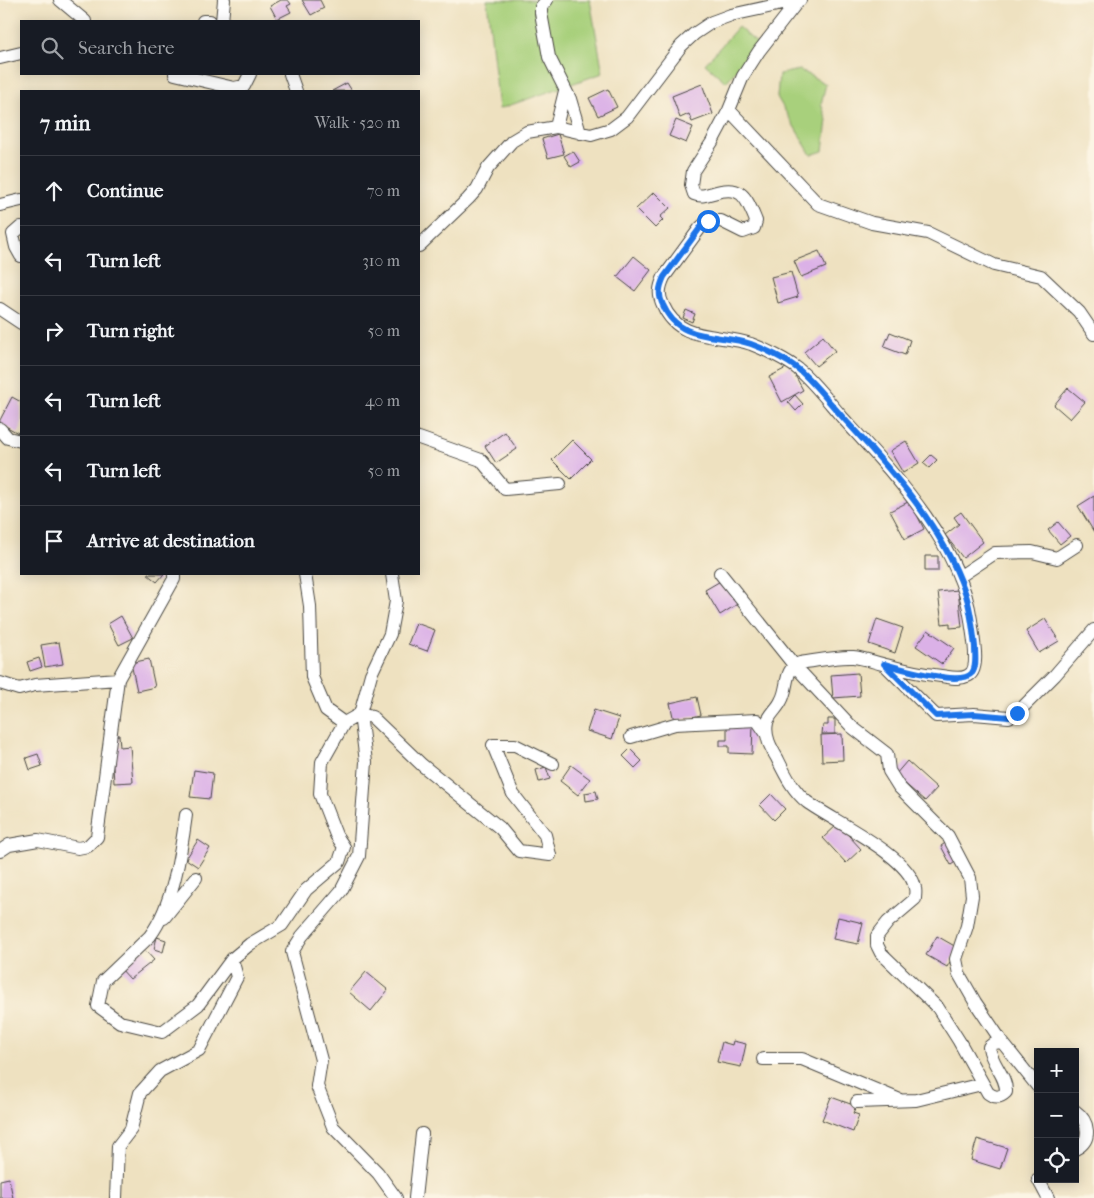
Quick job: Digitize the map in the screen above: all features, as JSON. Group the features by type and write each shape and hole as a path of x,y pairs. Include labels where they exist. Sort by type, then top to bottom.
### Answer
{"street":[{"path":"60,0 84,20"},
{"path":"222,20 224,0"},
{"path":"547,0 541,7 549,58 570,98 580,133"},
{"path":"766,733 768,720 783,698 788,675 794,665 800,663 851,656 866,658 920,674 951,678 968,676 972,673 975,664 969,608 959,577 940,538 886,464 798,369 752,344 688,332 677,325 666,312 659,297 659,286 664,277 700,228 708,221 721,221 743,232 754,228 756,221 751,208 741,193 733,189 699,196 694,194 691,185 693,171 712,142 729,110 743,76 759,51 799,0"},
{"path":"420,245 468,200 477,189 488,168 512,141 527,132 556,127 591,135 612,129 627,118 681,46 694,34 712,22 731,15 799,0"},
{"path":"0,58 20,53"},
{"path":"179,75 234,88 244,86 250,75"},
{"path":"290,75 296,90"},
{"path":"556,127 566,91"},
{"path":"729,110 818,204 872,223 928,233 994,264 1041,276 1079,312 1094,334"},
{"path":"0,205 20,200"},
{"path":"20,227 13,234 20,254"},
{"path":"0,309 20,321"},
{"path":"0,429 8,438 20,441"},
{"path":"420,438 481,460 505,488 560,484"},
{"path":"959,577 995,553 1032,552 1057,558 1077,545"},
{"path":"720,573 794,665 852,727 886,754 889,770 899,787 948,836 970,878 972,896 967,926 956,959 959,974 1002,1042 1034,1083"},
{"path":"0,851 9,845 38,840 78,848 88,846 97,837 118,679 174,579 174,575"},
{"path":"305,575 310,606 312,677 326,710 344,723"},
{"path":"392,575 396,601 390,634 371,674 360,714 366,762 359,856 341,891 302,936 292,952 321,1060 318,1086 333,1127 378,1173 396,1198"},
{"path":"884,664 936,716 974,714 1009,717 1023,707 1094,630"},
{"path":"0,683 19,689 35,685 118,679"},
{"path":"196,878 150,936 103,982 98,1006 120,1022 162,1032 198,1005 232,959 250,944 282,925 306,890 339,862 344,847 336,834 320,794 322,762 344,723 360,714 372,717 422,765 500,828 519,851 550,855 545,835 514,794 493,745 515,746 553,764"},
{"path":"631,737 675,724 757,720 766,733 770,746 791,784 806,801 897,860 908,874 915,887 915,899 888,922 877,936 881,953 938,1008 959,1041 982,1084 988,1093 996,1097 1002,1096 1006,1092 1007,1086 990,1055 990,1048 994,1043 1002,1042"},
{"path":"155,930 170,892 180,856 186,815"},
{"path":"116,1198 118,1146 131,1129 140,1093 160,1071 199,1050 236,977 232,959"},
{"path":"763,1059 802,1059 900,1100"},
{"path":"858,1102 916,1100 982,1084"},
{"path":"1079,1114 1088,1129 1086,1140 1079,1147"},
{"path":"415,1198 422,1134"},
{"path":"1040,1183 1048,1198"}],"green space":[{"path":"487,0 590,0 603,73 499,109"},
{"path":"738,27 759,45 726,82 705,64"},
{"path":"800,70 826,84 821,104 827,120 823,151 811,155 777,97 779,74"}],"building":[{"path":"281,0 288,0 291,4 287,6 291,12 277,19 270,6"},
{"path":"302,0 320,0 324,8 311,15"},
{"path":"347,83 351,90 334,90"},
{"path":"702,84 713,114 692,122 689,114 680,118 672,96"},
{"path":"608,89 617,107 598,116 589,98"},
{"path":"676,120 693,127 686,143 669,136"},
{"path":"558,134 564,154 548,158 542,139"},
{"path":"573,151 580,162 571,167 564,156"},
{"path":"654,192 670,208 660,217 663,220 655,228 636,209"},
{"path":"819,251 826,267 801,277 794,261"},
{"path":"634,256 651,270 635,291 617,277"},
{"path":"791,272 798,297 778,303 771,277"},
{"path":"686,310 695,314 692,322 683,318"},
{"path":"890,332 910,340 905,355 884,347"},
{"path":"823,336 835,351 816,366 804,352"},
{"path":"790,366 803,390 782,402 769,377"},
{"path":"1068,388 1085,402 1070,419 1054,405"},
{"path":"795,395 803,404 796,411 788,402"},
{"path":"12,397 20,401 20,430 18,433 0,423"},
{"path":"505,432 517,449 496,463 485,446"},
{"path":"572,440 591,459 571,479 552,460"},
{"path":"906,441 919,463 903,473 890,451"},
{"path":"931,455 937,460 929,468 923,463"},
{"path":"1094,496 1094,532 1078,506"},
{"path":"910,501 924,529 905,539 890,511"},
{"path":"961,512 983,542 963,558 945,535 959,524 954,517"},
{"path":"1058,522 1070,536 1060,544 1048,530"},
{"path":"925,556 938,556 938,571 925,571"},
{"path":"148,575 163,575 157,582"},
{"path":"724,579 739,603 720,615 705,590"},
{"path":"958,590 962,627 950,628 950,623 942,624 938,592"},
{"path":"121,616 133,638 119,645 108,624"},
{"path":"877,619 903,628 895,653 869,644"},
{"path":"1045,619 1059,641 1039,653 1026,631"},
{"path":"416,623 435,630 427,651 408,644"},
{"path":"928,630 954,648 942,664 916,646"},
{"path":"59,642 63,664 45,667 41,645"},
{"path":"39,658 42,667 30,671 27,662"},
{"path":"149,659 155,687 137,691 131,663"},
{"path":"858,673 860,696 833,698 831,675"},
{"path":"697,697 701,715 674,721 670,703"},
{"path":"594,710 619,718 612,739 587,731"},
{"path":"828,719 835,719 835,734 822,734 823,725 828,725"},
{"path":"727,724 753,724 752,754 729,753 729,746 720,746 720,740 727,740"},
{"path":"842,734 843,760 822,761 821,735"},
{"path":"119,735 120,747 130,746 133,782 114,783 111,736"},
{"path":"630,749 642,761 635,768 623,756"},
{"path":"38,754 42,766 30,770 26,758"},
{"path":"907,761 937,788 925,801 895,775"},
{"path":"571,765 590,779 578,795 560,781"},
{"path":"546,767 550,779 539,782 536,770"},
{"path":"194,770 213,773 210,799 190,797"},
{"path":"596,791 598,799 586,801 585,793"},
{"path":"771,794 785,809 774,820 760,805"},
{"path":"838,824 861,849 846,863 823,838"},
{"path":"198,840 210,848 198,867 186,859"},
{"path":"948,841 958,860 951,865 941,846"},
{"path":"838,917 863,923 858,944 833,939"},
{"path":"937,936 958,948 947,967 926,955"},
{"path":"157,937 166,940 163,952 154,949"},
{"path":"144,949 154,960 130,979 120,968"},
{"path":"366,972 388,990 371,1011 349,992"},
{"path":"733,1041 746,1044 741,1067 717,1062 722,1042 732,1045"},
{"path":"831,1097 856,1106 853,1113 859,1115 853,1132 822,1120"},
{"path":"977,1139 1007,1148 1000,1169 971,1160"},
{"path":"9,1178 13,1198 0,1198 0,1180"}],"route":[{"path":"708,221 700,228 659,286 659,297 666,312 677,325 688,332 752,344 798,369 886,464 905,488 940,538 965,592 974,647 975,664 972,673 968,676 951,678 920,674 884,664 936,716 974,714 1009,717 1017,713"}]}
